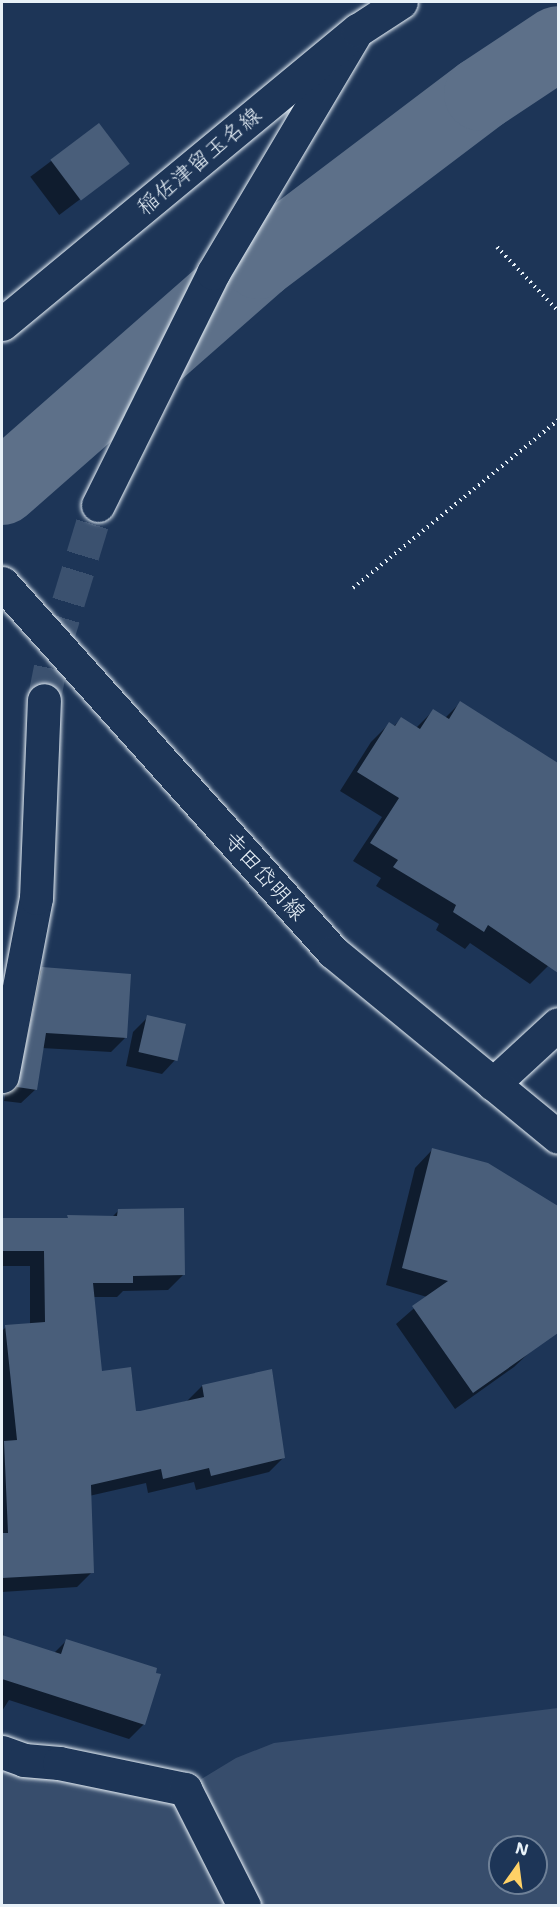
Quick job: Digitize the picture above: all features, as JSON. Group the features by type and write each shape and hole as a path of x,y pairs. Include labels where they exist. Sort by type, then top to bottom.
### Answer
{"street":[{"name":"稲佐津留玉名線","path":"2,324 358,30 401,2"},
{"path":"98,505 213,273 358,30"},
{"name":"寺田岱明線","path":"2,583 333,952 558,1137"},
{"path":"2,1076 36,898 44,700"},
{"path":"493,1084 558,1024"},
{"path":"2,1752 24,1760 58,1763 185,1789 244,1905"}],"path":[{"path":"497,247 558,310"},
{"path":"353,588 558,420"}],"shaded area":[{"path":"558,1708 558,1905 2,1905 2,1749 185,1789 236,1758 274,1743"}],"building":[{"path":"99,123 130,164 81,200 50,160"},
{"path":"460,701 558,763 558,973 488,925 484,932 453,912 456,905 393,867 398,860 370,843 399,798 357,772 389,722 395,726 401,717 420,729 433,709 449,719"},
{"path":"42,967 131,974 127,1038 46,1033 37,1090 17,1087"},
{"path":"147,1015 186,1024 177,1061 138,1052"},
{"path":"432,1148 488,1163 558,1206 558,1333 473,1393 412,1306 448,1281 402,1268"},
{"path":"184,1208 185,1275 133,1276 133,1283 93,1283 102,1371 131,1367 136,1411 140,1411 204,1397 202,1385 272,1369 285,1458 211,1476 209,1468 163,1479 161,1469 91,1485 94,1573 2,1578 2,1533 8,1533 4,1441 17,1440 5,1325 45,1322 44,1251 2,1251 2,1218 68,1218 67,1215 117,1216 118,1209"},
{"path":"2,1635 61,1654 66,1639 157,1668 156,1673 161,1674 145,1725 2,1679"}],"waterway":[{"path":"2,488 259,262 481,94 558,43"}],"tunnel":[{"path":"44,700 54,649 98,505"}]}
